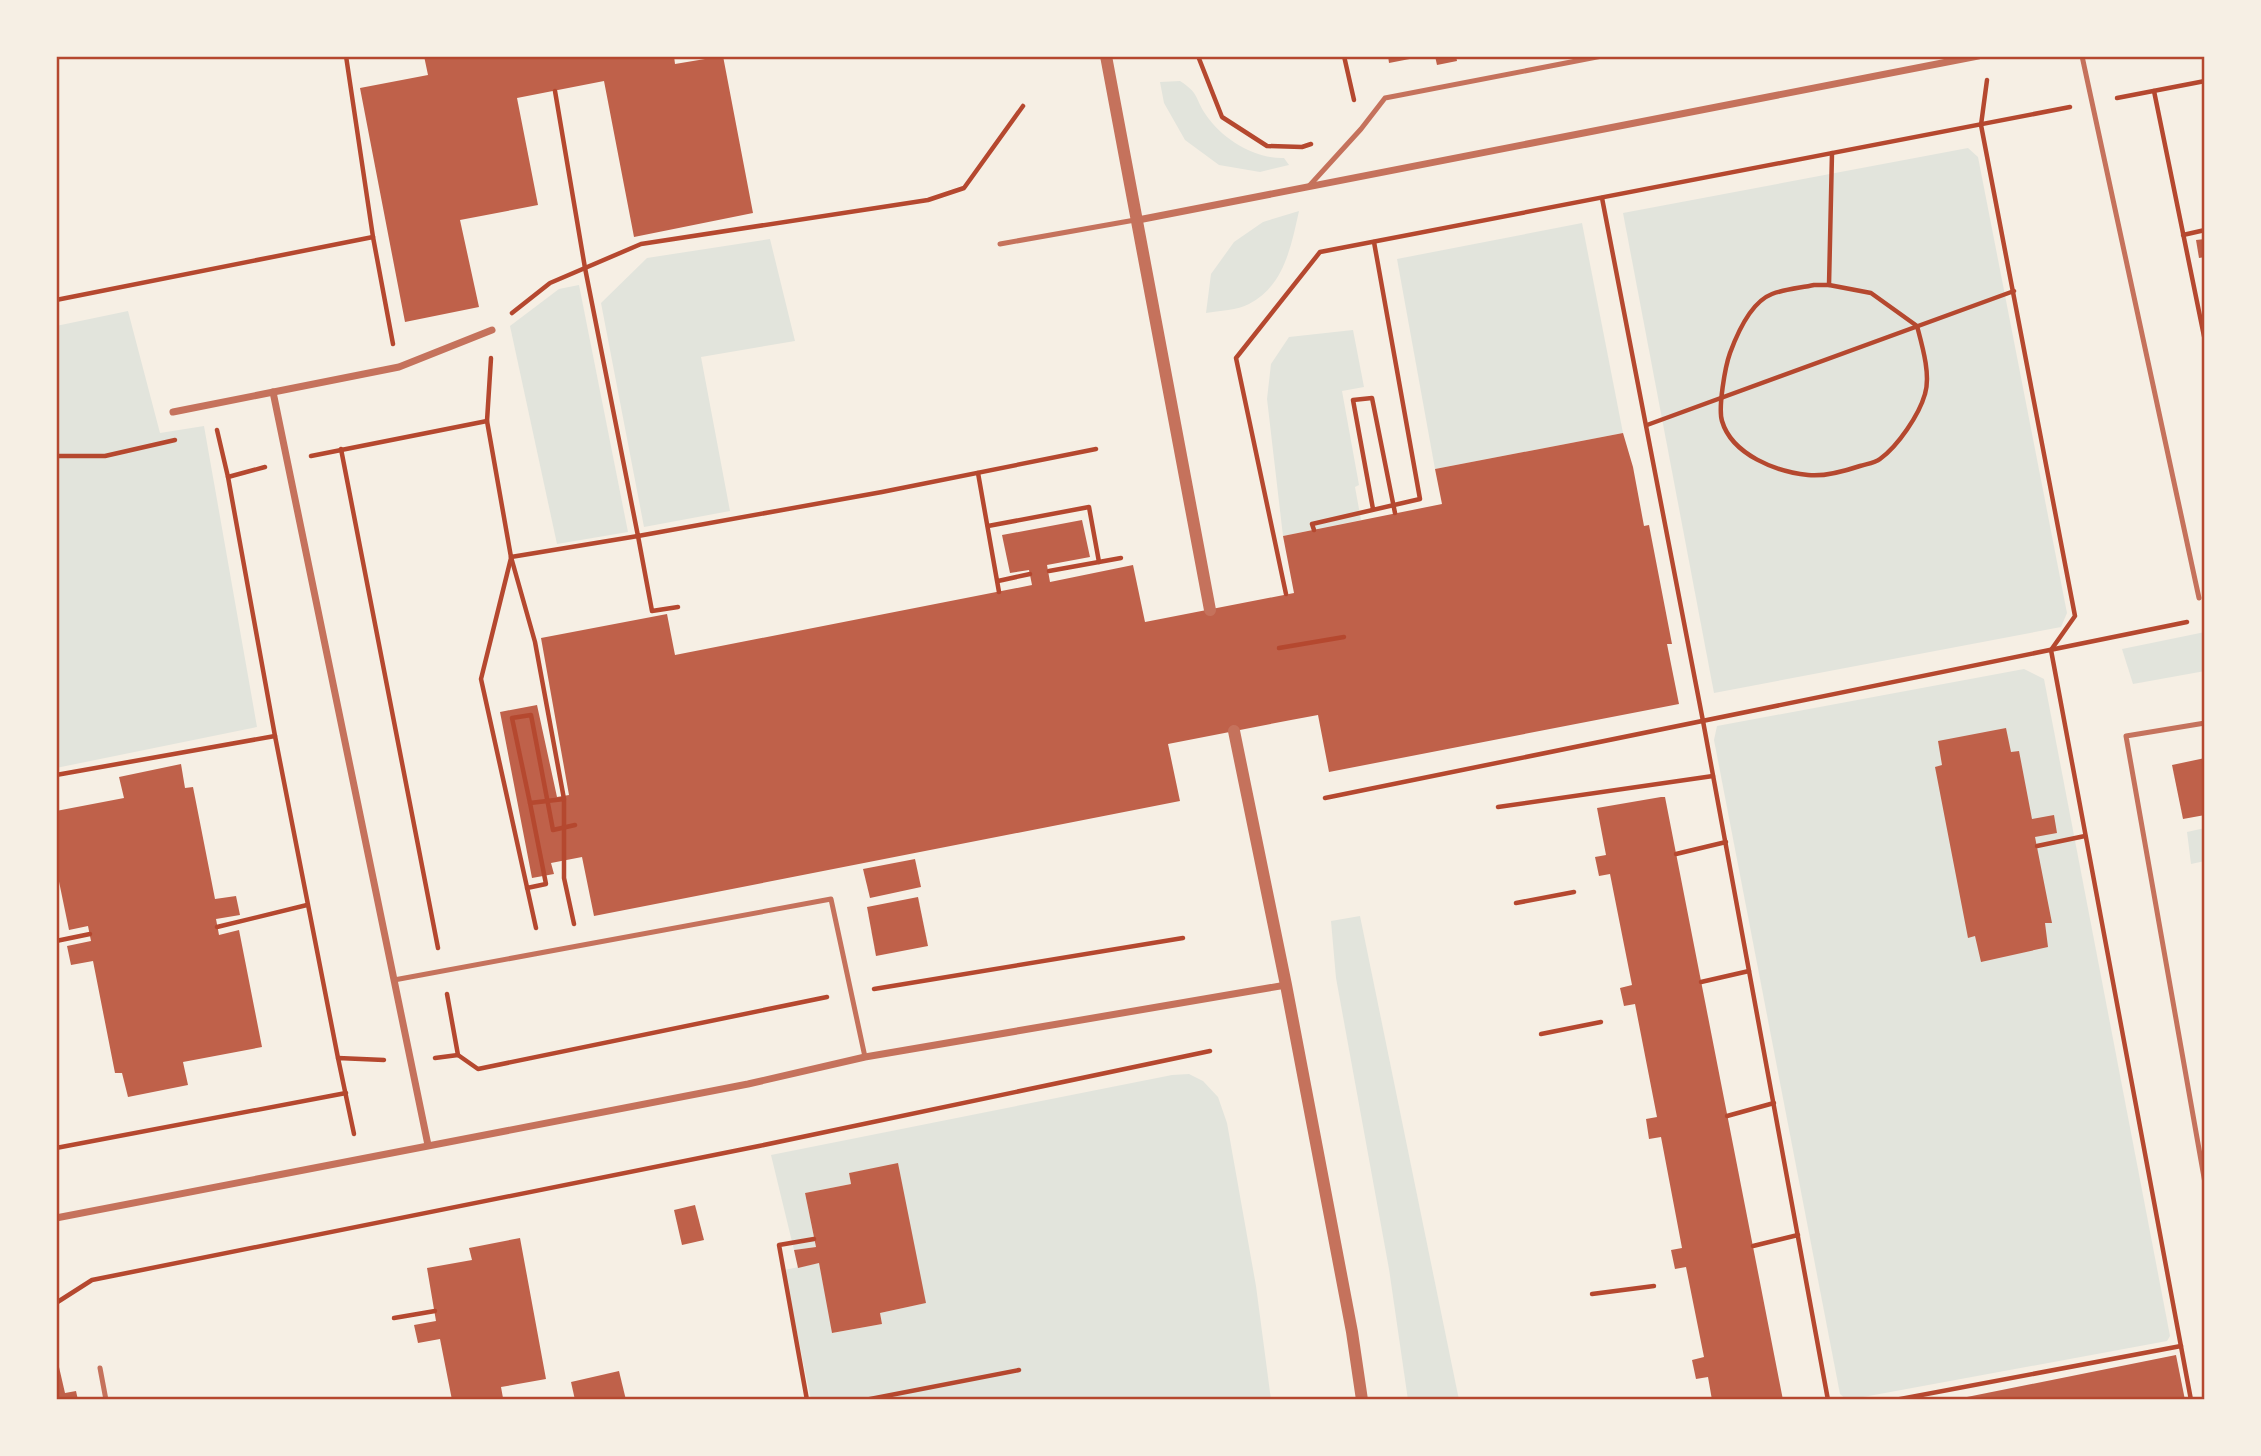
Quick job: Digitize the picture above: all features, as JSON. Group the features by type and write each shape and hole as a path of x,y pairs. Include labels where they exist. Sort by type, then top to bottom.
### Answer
{"street":[{"path":"1106,56 1210,610"},
{"path":"1138,220 1978,56"},
{"path":"173,412 399,367 492,330"},
{"path":"273,392 428,1145"},
{"path":"1234,731 1286,985 1352,1332 1362,1400"},
{"path":"56,1218 748,1084 865,1058 1286,985"}],"lane":[{"path":"1309,187 1361,130 1385,98 1602,56"},
{"path":"2082,56 2199,598"},
{"path":"1000,244 1138,220"},
{"path":"2205,723 2126,736 2205,1183"},
{"path":"394,980 831,899 865,1058"},
{"path":"100,1368 106,1400"}],"path":[{"path":"346,56 389,325"},
{"path":"1198,56 1222,117 1266,146 1303,147"},
{"path":"1988,70 1981,125 2075,616 2051,650 2191,1400"},
{"path":"1286,594 1236,358 1320,252 2205,81"},
{"path":"555,91 584,268 652,611 678,607"},
{"path":"2154,91 2205,341"},
{"path":"568,892 564,878 564,799 545,685 511,557 487,421 492,330 550,283 641,244 928,200 964,188 1023,106"},
{"path":"1829,285 1832,153"},
{"path":"1602,198 1726,842 1828,1400"},
{"path":"2183,235 2205,230"},
{"path":"56,300 373,237"},
{"path":"1314,530 1312,524 1420,499 1374,242"},
{"path":"1814,285 1871,293 1917,326 1925,357 1926,393 1907,431 1879,460 1844,472 1809,476 1775,467 1745,453 1722,422 1725,368 1737,334 1749,314 1769,295 1814,285"},
{"path":"1647,425 2014,291"},
{"path":"1373,509 1353,400 1372,398 1395,513"},
{"path":"228,477 341,449 487,421"},
{"path":"205,433 217,430 228,477 307,905 358,1159"},
{"path":"56,456 105,456 180,439"},
{"path":"341,449 458,1055"},
{"path":"511,557 638,536 1096,449"},
{"path":"978,473 999,592"},
{"path":"988,526 1089,507 1100,562"},
{"path":"511,557 481,678 541,953"},
{"path":"1049,571 1121,558"},
{"path":"998,581 1030,574"},
{"path":"1325,798 2188,621"},
{"path":"1279,648 1344,637"},
{"path":"527,888 546,884 512,718 531,715 553,830 575,825"},
{"path":"56,775 275,736"},
{"path":"1498,807 1713,776"},
{"path":"530,803 564,799"},
{"path":"2037,846 2085,836"},
{"path":"1676,854 1726,842"},
{"path":"1516,903 1574,892"},
{"path":"218,927 307,905"},
{"path":"56,941 90,934"},
{"path":"338,1058 411,1061 458,1055 478,1069 853,992 1183,938"},
{"path":"1701,982 1749,971"},
{"path":"1541,1034 1601,1022"},
{"path":"56,1303 92,1280 746,1149 1210,1051"},
{"path":"56,1148 346,1093"},
{"path":"1727,1116 1774,1103"},
{"path":"1753,1246 1798,1235"},
{"path":"807,1400 779,1245 814,1239"},
{"path":"1592,1294 1654,1286"},
{"path":"394,1318 435,1311"},
{"path":"1895,1400 2181,1346"},
{"path":"865,1400 1019,1370"}],"shaded area":[{"path":"1180,81 1194,93 1213,124 1230,139 1262,155 1284,158 1289,165 1260,172 1219,165 1185,140 1164,103 1160,82"},
{"path":"1968,148 1978,157 2067,613 2061,627 1714,693 1623,213"},
{"path":"1299,211 1289,251 1270,287 1245,306 1206,313 1211,274 1234,242 1263,222"},
{"path":"1582,223 1623,433 1435,469 1397,259"},
{"path":"770,239 795,341 701,357 730,511 644,527 601,303 647,258"},
{"path":"579,285 628,532 557,544 510,326 559,289"},
{"path":"128,311 160,433 204,426 257,727 56,768 56,326"},
{"path":"1353,330 1364,387 1342,391 1359,485 1355,487 1361,520 1283,536 1267,399 1271,364 1289,337"},
{"path":"2205,632 2205,671 2133,684 2122,649"},
{"path":"2024,669 2044,679 2170,1336 2167,1341 1847,1400 1840,1394 1714,740 1717,726"},
{"path":"2205,828 2205,861 2191,864 2187,832"},
{"path":"1360,916 1459,1400 1408,1400 1389,1269 1336,978 1331,921"},
{"path":"1189,1074 1203,1081 1218,1097 1227,1123 1256,1286 1271,1400 811,1400 784,1270 819,1263 833,1333 882,1324 880,1313 925,1303 898,1164 849,1173 851,1184 805,1193 816,1247 794,1250 771,1155 1172,1075"}],"building":[{"path":"424,56 674,56 675,64 723,56 753,213 634,237 604,81 517,98 538,205 460,220 479,307 405,322 360,88 428,75"},
{"path":"1388,56 1419,56 1420,57 1389,63"},
{"path":"1435,56 1456,56 1457,61 1437,65"},
{"path":"2205,239 2205,257 2199,258 2196,240"},
{"path":"1623,433 1633,467 1644,526 1649,525 1672,644 1667,644 1679,704 1329,772 1318,715 1168,744 1180,801 594,916 582,857 551,863 554,874 532,878 500,712 537,705 557,797 569,795 541,638 667,614 675,655 1032,585 1029,570 1010,573 1002,535 1082,520 1090,557 1047,565 1050,582 1133,565 1145,622 1294,593 1283,536 1442,504 1435,469"},
{"path":"2006,728 2011,752 2019,751 2032,819 2054,815 2057,833 2035,837 2052,923 2045,923 2048,947 1981,962 1975,936 1968,938 1935,767 1942,765 1938,741"},
{"path":"2205,758 2205,815 2183,819 2172,765"},
{"path":"181,764 185,788 193,787 215,899 236,896 240,915 216,919 219,935 239,930 262,1047 183,1062 188,1085 128,1097 122,1073 115,1073 93,961 71,965 67,946 91,941 88,926 69,930 56,867 56,811 124,798 119,777"},
{"path":"1665,797 1783,1400 1712,1400 1708,1377 1696,1379 1692,1360 1704,1357 1686,1267 1675,1269 1671,1250 1682,1248 1661,1137 1649,1139 1646,1119 1657,1117 1635,1004 1624,1006 1620,988 1632,985 1610,874 1599,876 1595,857 1606,855 1597,808"},
{"path":"915,859 921,887 870,898 863,869"},
{"path":"918,897 928,946 876,956 867,907"},
{"path":"898,1163 926,1303 880,1313 882,1324 832,1333 819,1263 798,1268 794,1250 816,1247 805,1193 851,1184 849,1173"},
{"path":"695,1205 704,1240 682,1245 674,1210"},
{"path":"520,1238 546,1379 501,1387 503,1398 452,1400 440,1339 418,1343 414,1325 436,1321 427,1268 472,1260 469,1248"},
{"path":"56,1354 65,1393 76,1391 78,1400 56,1400"},
{"path":"2176,1355 2185,1400 1957,1400 1957,1399"},
{"path":"619,1371 626,1400 575,1400 571,1382"}]}
